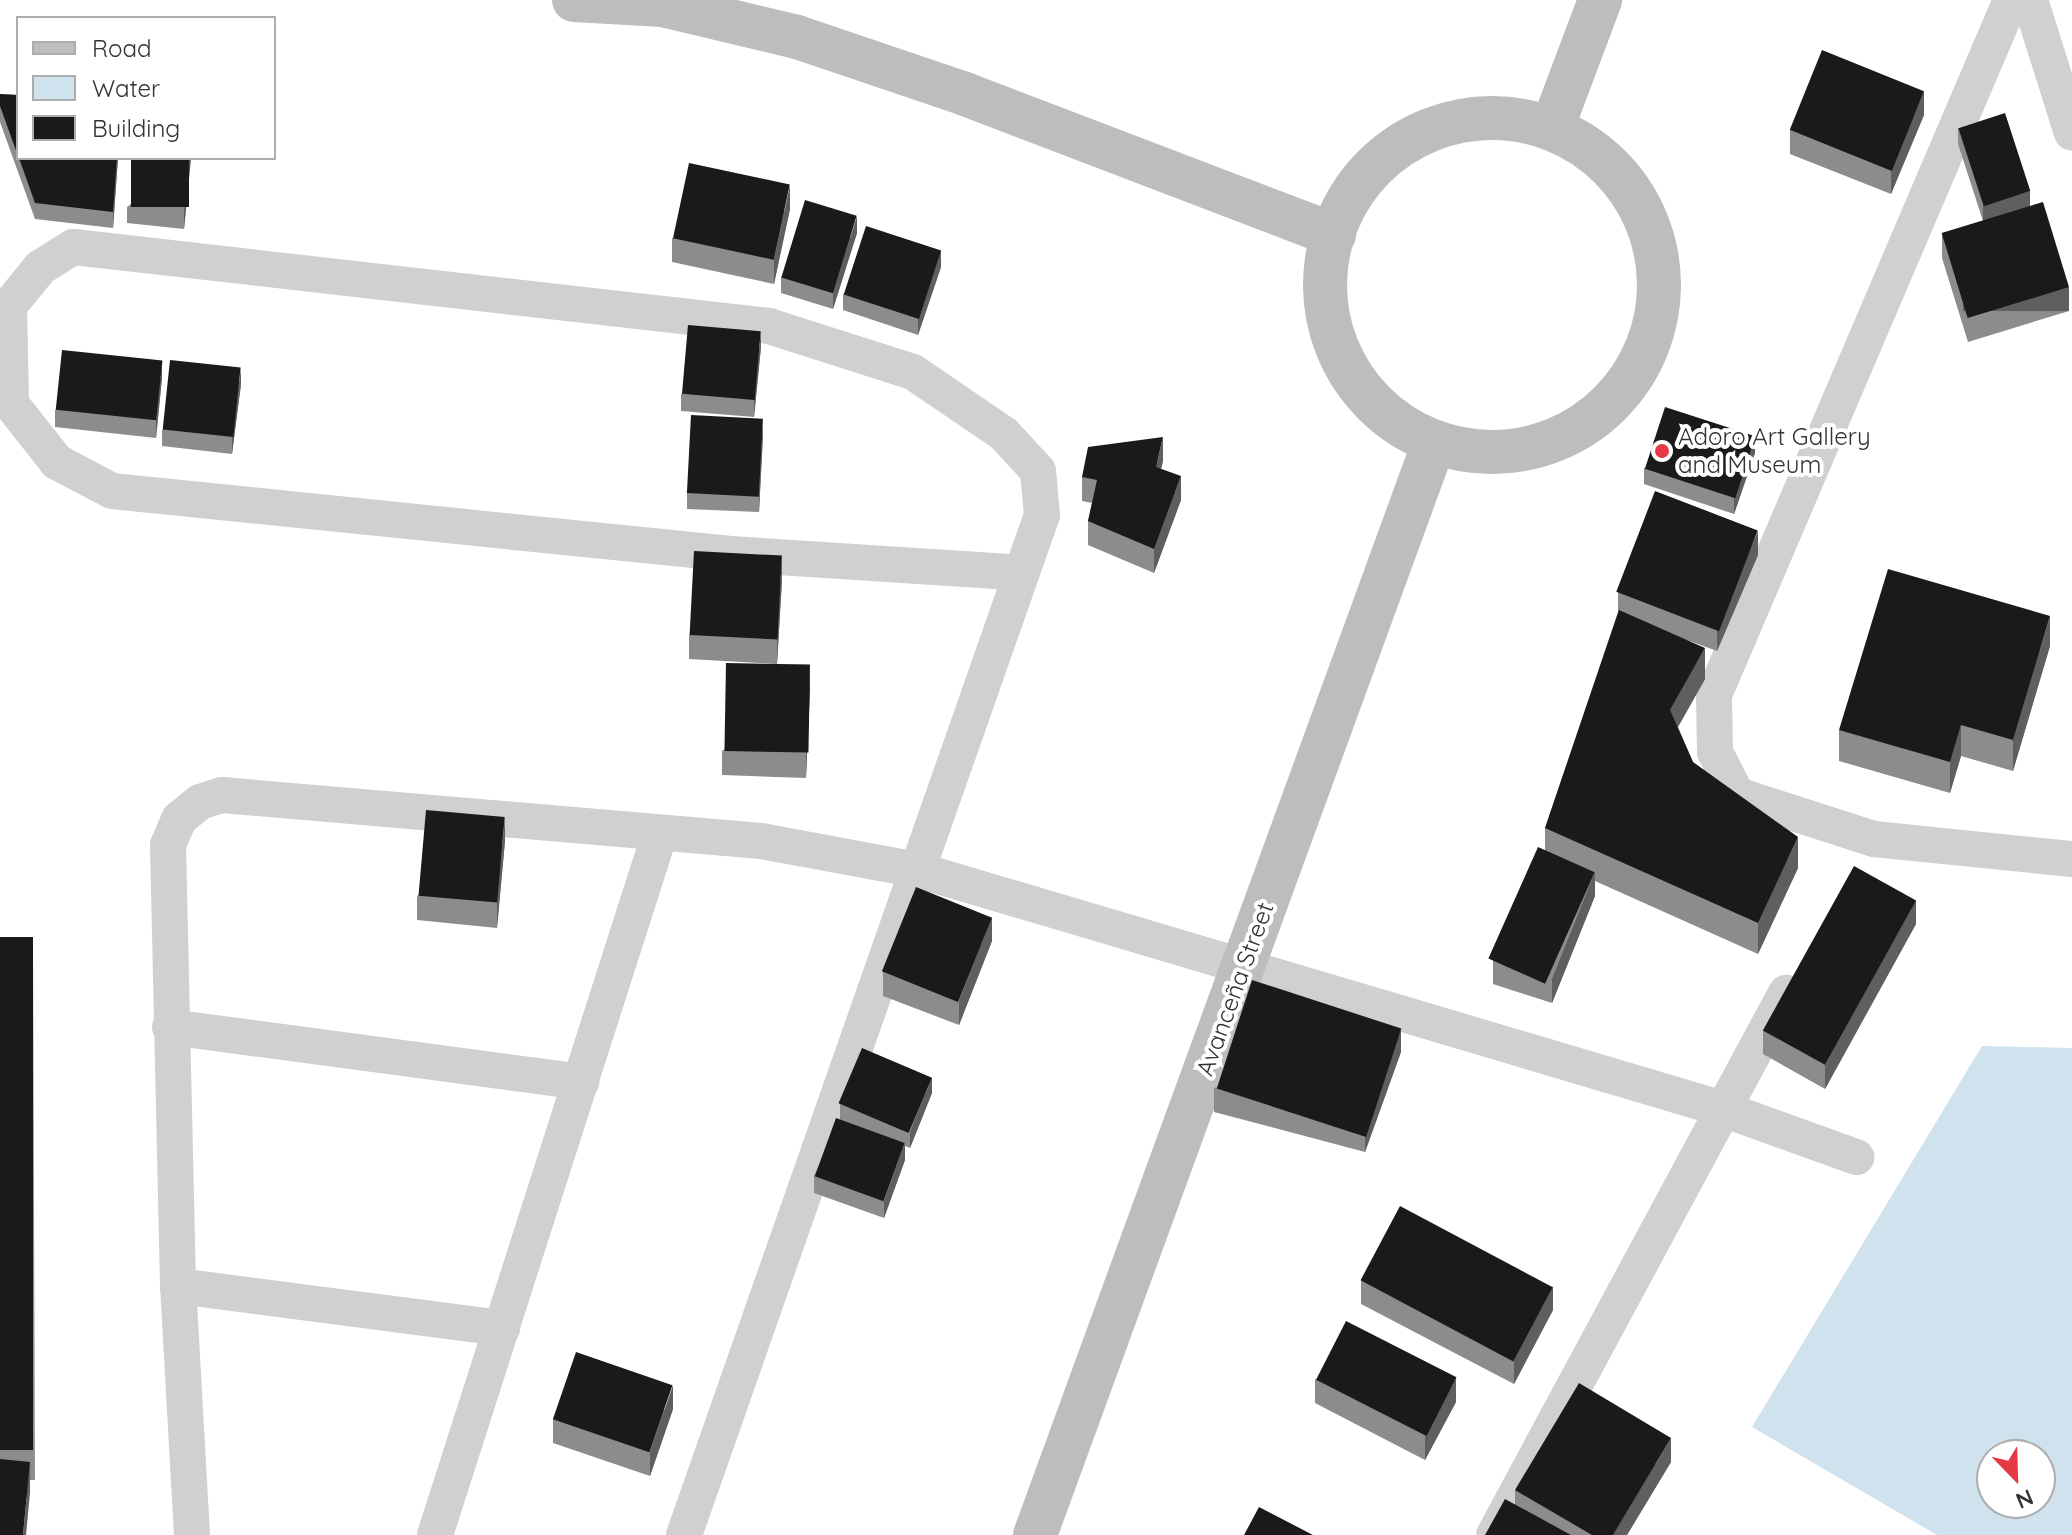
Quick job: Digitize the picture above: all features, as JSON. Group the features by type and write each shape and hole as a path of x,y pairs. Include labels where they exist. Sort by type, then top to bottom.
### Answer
{"street":[{"path":"574,0 663,5 797,37 965,94 1334,235"},
{"path":"1552,128 1600,0"},
{"path":"2011,0 1714,695 1715,752 1737,795 1866,852 2072,859"},
{"path":"2030,0 2072,133"},
{"path":"1501,118 1552,128 1602,157 1640,202 1659,257 1658,315 1638,370 1600,415 1548,444 1490,453 1434,443 1387,417 1350,377 1329,328 1324,275 1334,235 1363,179 1401,144 1449,123 1501,118"},
{"path":"684,1535 1042,515 1038,471 1004,434 913,372 769,326 73,247 40,268 9,306 11,404 57,462 112,491 731,554 1021,573"},
{"name":"Avanceña Street","path":"1035,1535 1434,443"},
{"path":"192,1535 178,1286 168,845 179,819 200,802 222,795 761,841 918,870 1720,1108 1856,1157"},
{"path":"435,1535 660,833"},
{"path":"1494,1535 1720,1108 1805,960"},
{"path":"170,1027 581,1082"},
{"path":"178,1286 502,1328"}],"water":[{"path":"1982,1046 2072,1048 2072,1535 1937,1535 1752,1427"}],"building":[{"path":"1822,50 1924,91 1892,171 1790,130"},
{"path":"0,94 16,95 16,150 0,106"},
{"path":"2005,113 2030,191 1984,206 1958,128"},
{"path":"20,160 117,160 113,212 35,203"},
{"path":"131,160 189,160 189,207 131,207"},
{"path":"689,163 790,184 774,260 673,238"},
{"path":"805,200 857,216 833,293 781,277"},
{"path":"2043,202 2069,287 1968,318 1942,233"},
{"path":"866,226 941,250 919,319 844,294"},
{"path":"688,325 761,331 755,400 682,394"},
{"path":"62,350 162,361 156,420 56,410"},
{"path":"170,360 241,367 233,437 163,430"},
{"path":"1665,407 1755,436 1735,498 1645,469"},
{"path":"691,415 763,419 759,497 687,493"},
{"path":"1163,437 1156,467 1181,476 1154,549 1088,521 1097,480 1082,477 1088,447"},
{"path":"1655,491 1758,530 1719,631 1616,592"},
{"path":"694,551 782,556 777,639 690,635"},
{"path":"1888,569 2050,616 2013,740 1961,725 1950,762 1839,730"},
{"path":"1619,610 1705,648 1670,710 1693,762 1798,837 1758,923 1545,828"},
{"path":"726,663 810,664 808,752 724,751"},
{"path":"426,810 505,817 497,903 419,896"},
{"path":"1538,847 1595,872 1545,984 1488,958"},
{"path":"1854,866 1916,900 1825,1065 1763,1030"},
{"path":"916,887 992,918 958,1002 882,971"},
{"path":"0,937 33,937 33,1450 0,1450"},
{"path":"1252,980 1401,1029 1366,1137 1217,1088"},
{"path":"862,1048 932,1078 909,1133 839,1103"},
{"path":"836,1118 905,1143 883,1201 815,1176"},
{"path":"1400,1206 1553,1287 1513,1361 1361,1280"},
{"path":"1346,1321 1456,1377 1427,1436 1316,1380"},
{"path":"576,1352 672,1385 649,1452 553,1419"},
{"path":"1579,1383 1671,1438 1613,1535 1592,1535 1515,1490"},
{"path":"0,1459 30,1462 23,1535 0,1535"},
{"path":"1505,1499 1571,1535 1485,1535"},
{"path":"1259,1507 1313,1535 1244,1535"}],"place":[{"name":"Adoro Art Gallery and Museum","path":"1662,451"}]}
